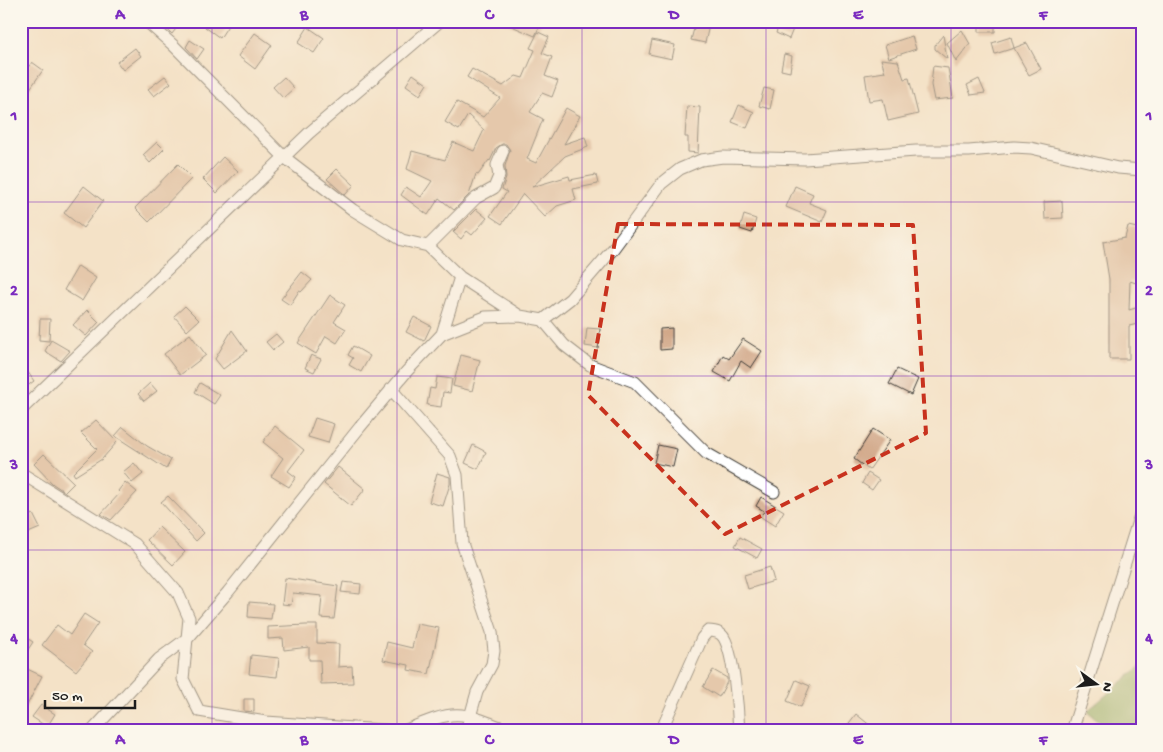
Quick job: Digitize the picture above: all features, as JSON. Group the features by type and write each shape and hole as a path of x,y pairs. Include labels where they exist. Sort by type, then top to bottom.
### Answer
{"street":[{"path":"146,21 173,45 284,157 353,210 402,240 428,246 460,277 520,316"},
{"path":"21,410 342,103 440,21"},
{"path":"543,320 570,299 613,249 661,184 680,169 701,160 732,157 805,159 916,151 969,151 1014,147 1031,148 1118,168 1142,170"},
{"path":"428,246 476,198 494,188 499,176 497,165 503,151"},
{"path":"92,731 159,659 189,636 228,592 391,389 442,334 460,277"},
{"path":"442,334 485,318 520,316 543,320 564,345 590,365 635,382 706,453 774,492"},
{"path":"391,389 450,456 457,475 462,543 492,632 494,651 492,664 477,692 466,731"},
{"path":"21,473 135,544 158,569 185,605 190,618 183,679 198,711 266,722 397,731"},
{"path":"1072,731 1140,515"},
{"path":"660,731 702,638 708,631 716,631 724,637 729,651 739,731"},
{"path":"404,731 443,715 472,715 510,731"}],"highlighted area":[{"path":"618,224 913,225 926,433 725,534 588,395"}],"green space":[{"path":"1142,665 1142,731 1112,731 1087,711"}],"building":[{"path":"158,21 182,21 172,34"},
{"path":"209,21 231,21 220,38 205,27"},
{"path":"500,21 542,21 535,36"},
{"path":"696,21 710,21 705,43 691,40"},
{"path":"781,21 795,24 789,39 776,33"},
{"path":"979,21 995,21 995,32 979,32"},
{"path":"308,27 324,38 314,53 298,43"},
{"path":"962,30 970,44 956,62 947,43"},
{"path":"538,32 549,37 542,53 552,57 545,76 558,81 552,97 542,93 530,112 543,119 527,159 536,163 566,108 580,116 564,144 585,137 588,147 565,156 532,187 569,176 570,180 596,175 598,184 573,189 576,200 557,206 545,217 523,194 502,224 490,216 507,192 502,189 506,178 505,166 510,150 506,144 502,144 496,148 490,161 478,175 476,174 469,195 454,210 439,198 428,215 401,195 406,187 421,197 432,181 407,169 412,151 445,160 453,142 474,151 484,130 468,115 459,130 445,122 457,102 483,117 500,98 467,77 472,69 503,86 516,76 523,78 535,50 530,48"},
{"path":"255,33 272,45 255,69 238,56"},
{"path":"943,35 947,59 935,49 935,45"},
{"path":"912,36 916,49 889,58 885,45"},
{"path":"1011,37 1014,48 995,54 992,43"},
{"path":"190,40 204,49 197,59 186,47"},
{"path":"652,40 675,45 672,59 649,54"},
{"path":"1027,43 1041,69 1029,75 1014,48"},
{"path":"135,48 141,56 123,70 117,62"},
{"path":"784,54 792,56 790,72 781,70"},
{"path":"881,59 898,61 904,79 909,78 918,114 888,121 883,99 869,101 865,75 885,72"},
{"path":"32,62 43,70 27,93 21,89 21,77"},
{"path":"933,66 948,68 953,98 934,100 931,85"},
{"path":"413,74 427,84 420,95 406,85"},
{"path":"165,76 171,83 154,96 148,89"},
{"path":"284,77 294,88 283,98 273,87"},
{"path":"979,79 985,93 971,95 967,85"},
{"path":"764,88 774,90 770,109 759,106"},
{"path":"739,105 754,112 747,128 732,122"},
{"path":"687,106 700,107 698,153 688,152 688,137 685,137"},
{"path":"157,142 164,149 150,163 143,155"},
{"path":"223,157 238,171 217,193 203,179"},
{"path":"178,164 192,178 149,222 135,208"},
{"path":"337,169 354,185 345,195 327,179"},
{"path":"84,186 103,201 83,228 64,213"},
{"path":"795,186 813,194 809,203 827,210 822,222 786,207"},
{"path":"1062,201 1063,218 1045,219 1044,202"},
{"path":"476,209 487,218 472,235 467,231 461,239 453,232"},
{"path":"744,215 756,219 752,233 740,229"},
{"path":"1128,226 1142,229 1142,276 1139,284 1130,281 1129,310 1139,307 1142,323 1129,326 1129,359 1109,359 1109,279 1103,242 1125,238"},
{"path":"78,266 96,278 82,301 64,290"},
{"path":"302,272 312,280 301,292 299,291 290,305 281,299"},
{"path":"330,295 345,305 334,322 346,329 337,343 326,336 316,354 298,343"},
{"path":"185,306 199,320 187,331 174,316"},
{"path":"87,310 99,322 86,336 73,325"},
{"path":"414,317 431,326 424,341 406,332"},
{"path":"40,319 50,319 49,341 39,340"},
{"path":"587,328 600,329 598,348 585,346"},
{"path":"672,328 672,349 660,350 660,329"},
{"path":"232,330 247,351 223,369 215,359"},
{"path":"190,334 206,355 180,375 164,354"},
{"path":"276,334 283,342 273,350 266,342"},
{"path":"743,339 762,351 751,368 741,361 730,381 714,372 723,355 729,359"},
{"path":"51,340 70,351 61,361 45,351"},
{"path":"353,346 370,356 361,372 349,365 353,358 348,355"},
{"path":"311,355 321,359 314,372 305,368"},
{"path":"461,355 480,360 472,391 453,386"},
{"path":"21,362 34,381 26,387 21,379"},
{"path":"897,369 918,379 911,395 889,384"},
{"path":"437,377 452,379 450,393 443,392 441,407 427,405 430,388 435,389"},
{"path":"150,383 157,391 144,401 138,394"},
{"path":"200,383 220,395 214,404 195,392"},
{"path":"315,418 334,424 328,443 308,437"},
{"path":"96,420 117,442 102,459 75,476 73,473 97,449 81,433"},
{"path":"275,426 304,450 288,471 296,477 289,487 271,476 283,458 263,442"},
{"path":"123,427 147,446 171,460 166,469 115,436"},
{"path":"873,429 890,440 869,470 854,459"},
{"path":"473,445 486,452 478,469 465,463"},
{"path":"658,445 677,449 673,467 654,463"},
{"path":"44,454 74,483 65,492 53,484 34,464"},
{"path":"134,463 143,474 132,483 123,472"},
{"path":"338,467 365,489 351,506 324,484"},
{"path":"437,473 450,477 450,484 443,506 429,502"},
{"path":"868,473 879,480 872,490 862,483"},
{"path":"125,482 137,492 111,520 101,514 120,493 118,491"},
{"path":"168,496 204,533 196,541 161,502"},
{"path":"761,497 784,511 775,526 761,517 764,511 756,506"},
{"path":"33,514 40,528 26,534 21,519"},
{"path":"159,527 185,552 173,565 147,540"},
{"path":"740,537 762,549 757,558 735,546"},
{"path":"770,567 774,581 748,589 744,575"},
{"path":"285,578 338,586 334,619 320,618 322,596 293,593 291,605 282,604"},
{"path":"343,582 361,584 360,594 341,592"},
{"path":"249,602 273,604 271,619 248,617"},
{"path":"84,614 98,623 83,645 92,652 76,671 42,645 57,625 70,635"},
{"path":"417,624 439,628 429,674 408,670 409,665 383,660 387,642 412,648"},
{"path":"317,625 317,643 339,644 338,667 352,666 353,683 321,684 320,660 309,660 309,647 284,650 283,638 268,639 268,627"},
{"path":"21,634 33,642 21,660"},
{"path":"251,655 279,658 277,677 249,674"},
{"path":"21,666 42,676 21,717"},
{"path":"713,670 727,678 727,682 719,697 703,687"},
{"path":"796,680 810,686 801,707 787,701"},
{"path":"244,699 254,699 254,712 244,711"},
{"path":"41,705 55,714 47,727 32,717"},
{"path":"856,714 877,731 843,731"}]}
